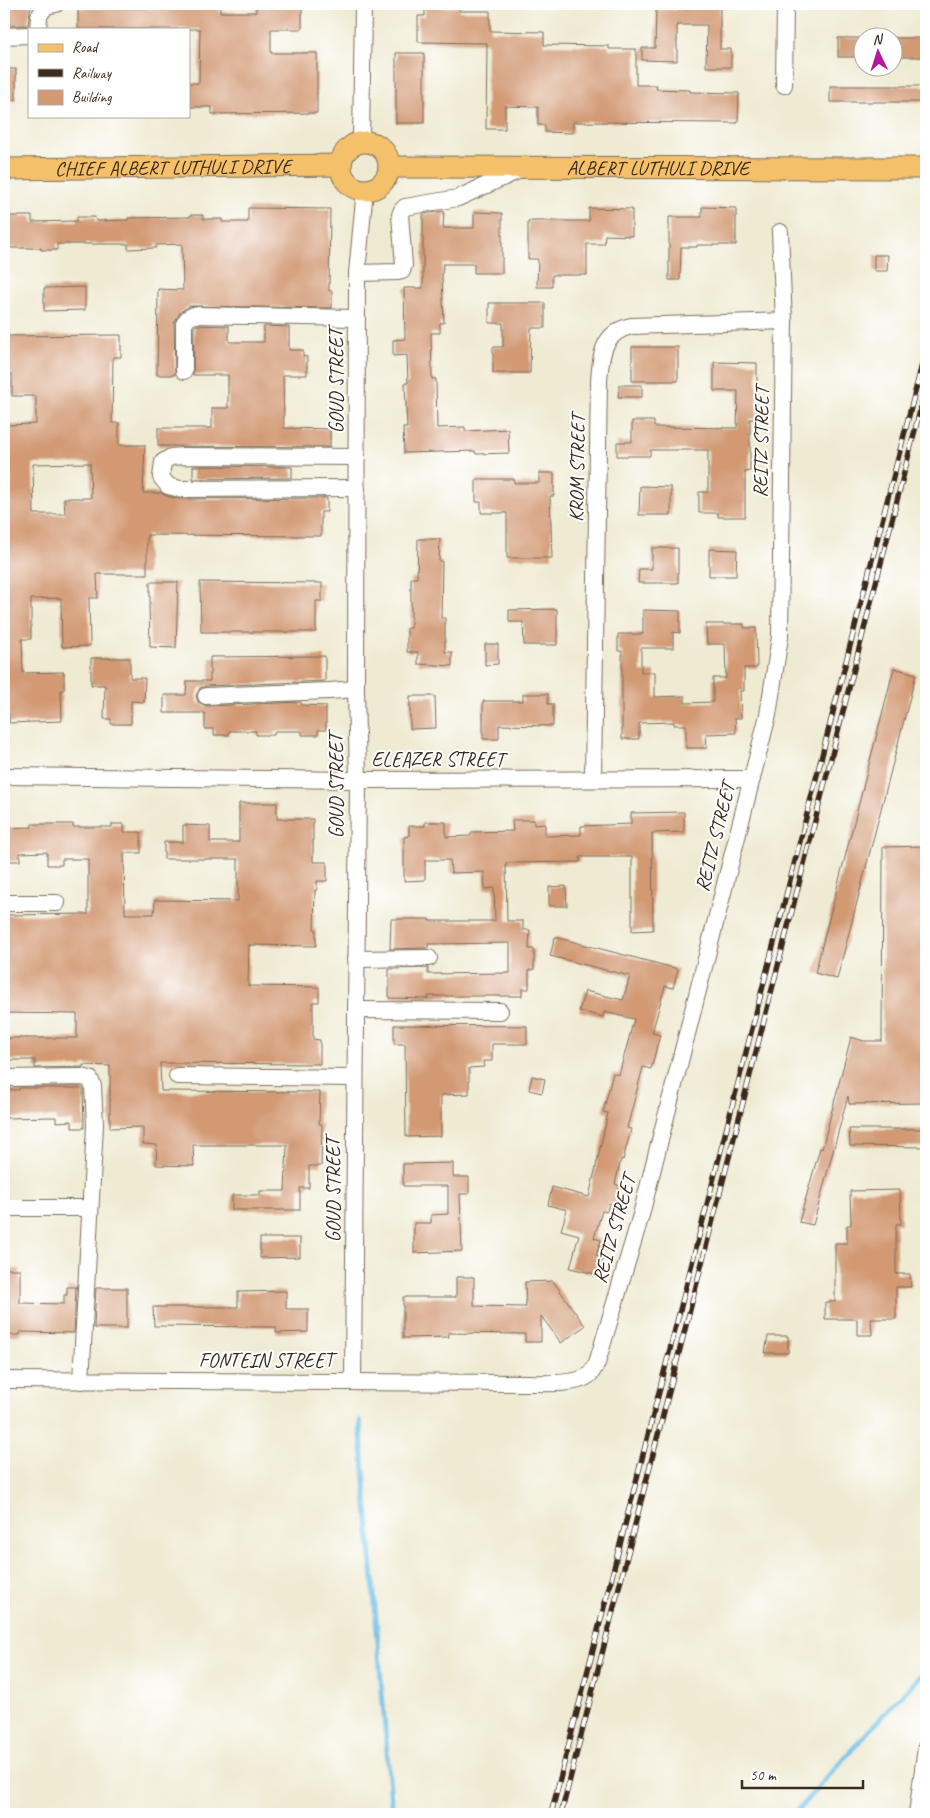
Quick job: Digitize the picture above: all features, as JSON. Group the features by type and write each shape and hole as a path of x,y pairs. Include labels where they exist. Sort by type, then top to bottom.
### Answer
{"main road":[{"path":"370,142 384,151 388,158 389,167 387,175 382,182 376,187 365,190 352,186 346,180 340,165 342,157 354,144 370,142"},
{"name":"CHIEF ALBERT LUTHULI DRIVE","path":"4,169 340,165"},
{"name":"ALBERT LUTHULI DRIVE","path":"389,167 926,168"}],"street":[{"path":"38,28 39,16 46,6 56,4"},
{"path":"361,142 363,4"},
{"path":"784,85 785,4"},
{"path":"4,36 28,35"},
{"path":"356,273 402,271 404,265 400,215 405,207 458,198 528,166"},
{"name":"GOUD STREET","path":"353,1382 358,780 356,689 356,273 365,190"},
{"name":"REITZ STREET","path":"528,1383 560,1383 579,1380 590,1374 597,1363 640,1216 768,715 780,637 784,321 780,232"},
{"path":"184,371 184,324 188,318 194,315 357,318"},
{"name":"KROM STREET","path":"594,779 599,381 601,355 613,333 621,328 631,326 784,321"},
{"path":"357,457 172,457 163,462 161,477 168,486 180,489 357,488"},
{"path":"206,696 356,689"},
{"name":"ELEAZER STREET","path":"4,776 358,780 752,779"},
{"path":"4,903 56,903"},
{"path":"356,959 429,958"},
{"path":"356,1010 500,1011"},
{"path":"177,1076 355,1078"},
{"path":"4,1078 82,1077 90,1079 93,1086 95,1126 80,1381"},
{"path":"4,1208 90,1208"},
{"name":"FONTEIN STREET","path":"4,1380 528,1383"},
{"path":"917,1814 926,1747"}],"building":[{"path":"4,4 31,4 28,25 4,26"},
{"path":"160,4 220,4 220,12 256,12 256,4 302,4 302,29 271,29 271,53 317,53 317,113 212,114 212,107 190,107 190,83 199,83 200,29 78,28 78,8 160,8"},
{"path":"680,4 720,4 720,49 731,49 731,67 706,67 707,25 677,25 677,61 642,60 642,48 655,48 656,9 680,10"},
{"path":"425,7 459,7 459,11 490,11 490,31 544,32 544,45 609,46 609,49 636,49 636,85 657,85 656,89 690,90 690,92 739,93 738,123 573,122 573,133 545,132 545,125 538,125 538,107 505,106 505,129 486,129 487,43 418,42 418,16 425,16"},
{"path":"838,38 852,38 852,57 838,57"},
{"path":"902,38 926,38 926,57 902,57"},
{"path":"396,53 424,53 424,123 396,123"},
{"path":"4,69 16,69 16,100 4,100"},
{"path":"830,86 926,86 926,102 830,102"},
{"path":"702,207 736,208 736,245 681,247 680,280 669,280 669,217 702,217"},
{"path":"248,208 330,209 329,291 332,291 332,308 190,306 180,312 174,323 175,375 157,375 158,289 183,290 182,244 156,245 156,248 128,249 128,244 57,244 57,250 4,248 4,216 32,216 32,222 77,221 77,217 95,217 96,221 203,215 203,219 222,219 222,222 248,222"},
{"path":"589,208 632,209 632,236 605,235 604,244 587,244 587,275 552,275 552,287 537,287 538,259 528,259 528,221 589,221"},
{"path":"444,211 443,228 474,228 474,212 502,213 502,273 474,273 474,264 443,264 444,323 440,323 440,333 431,333 432,379 436,379 437,428 465,427 465,431 508,429 509,453 476,454 475,451 404,453 403,428 407,428 405,383 408,383 407,355 393,356 393,340 405,339 404,288 423,288 423,214"},
{"path":"874,255 888,255 887,271 874,271"},
{"path":"85,287 85,310 44,311 44,288"},
{"path":"489,303 545,303 545,328 531,328 530,373 493,373 493,347 503,347 503,323 489,323"},
{"path":"196,325 229,326 229,342 264,342 264,326 289,327 289,350 303,350 303,356 307,357 307,375 283,375 284,428 330,429 330,447 158,446 158,428 212,428 212,408 228,408 228,375 193,375 194,327"},
{"path":"121,335 121,357 113,357 112,423 119,423 119,445 145,445 143,493 161,493 180,499 327,498 327,512 321,512 321,536 147,535 147,574 97,574 98,598 89,598 90,646 62,647 61,598 31,599 31,639 22,639 23,673 64,672 64,690 61,690 62,721 9,723 9,713 4,713 4,425 36,424 36,396 12,396 12,374 4,374 4,336","holes":["90,463 91,498 64,498 65,514 34,514 33,464"]},
{"path":"632,347 678,347 678,381 632,381"},
{"path":"714,362 757,363 757,419 750,419 750,471 745,472 745,517 718,517 718,513 699,513 699,492 708,492 708,450 650,450 650,456 617,456 617,442 632,442 632,421 654,421 654,427 737,428 738,391 714,391"},
{"path":"619,385 642,385 642,397 618,397"},
{"path":"193,466 292,467 292,478 193,479"},
{"path":"539,473 554,473 554,496 550,496 552,558 507,558 507,513 481,513 481,502 476,502 476,479 514,479 514,483 539,483"},
{"path":"640,486 671,487 671,515 639,515"},
{"path":"418,539 440,539 439,561 442,561 441,618 445,618 445,652 452,652 452,666 418,664 418,652 407,652 407,628 411,628 411,578 417,578"},
{"path":"652,548 678,548 678,583 638,583 639,569 652,569"},
{"path":"709,549 737,550 736,576 709,576"},
{"path":"150,582 178,582 176,648 150,647"},
{"path":"200,582 322,583 322,601 316,601 316,632 201,632"},
{"path":"557,609 557,645 524,645 523,622 509,622 509,610"},
{"path":"643,610 680,611 680,633 673,632 673,648 641,648 641,672 655,672 655,697 685,696 685,703 713,702 713,678 726,678 725,644 707,644 706,624 744,624 744,628 756,628 757,668 744,668 744,691 740,691 741,718 735,718 736,733 706,734 707,748 686,748 686,725 674,725 674,722 639,723 639,739 622,739 622,651 618,651 618,634 643,634"},
{"path":"485,644 498,644 498,664 485,665"},
{"path":"325,656 325,681 206,686 200,688 196,696 198,702 206,706 301,702 301,705 326,706 326,730 318,730 318,735 302,735 302,731 275,731 274,735 256,735 256,731 229,731 229,735 214,735 214,729 205,729 205,713 164,713 164,695 186,695 187,681 210,681 210,657"},
{"path":"91,658 130,658 130,678 145,678 144,702 131,701 131,724 111,724 111,719 104,719 105,685 91,685"},
{"path":"894,668 916,674 837,979 815,973"},
{"path":"523,694 548,694 548,704 553,704 553,726 499,725 499,739 483,739 483,701 523,701"},
{"path":"410,696 435,696 436,728 410,729"},
{"path":"239,803 277,803 277,819 313,819 313,862 327,862 327,881 317,881 317,890 315,890 314,929 316,929 316,946 249,945 248,986 319,987 319,1002 313,1002 313,1039 320,1040 320,1064 160,1063 161,1091 320,1092 319,1124 322,1124 321,1166 309,1166 309,1188 300,1188 300,1210 232,1210 232,1195 260,1195 260,1191 285,1191 287,1145 193,1145 194,1166 156,1165 157,1145 143,1144 143,1127 110,1128 110,1066 83,1065 83,1067 35,1068 35,1060 4,1060 4,1038 77,1038 77,1014 4,1013 4,915 88,914 88,859 62,859 62,865 47,865 47,852 20,853 20,861 4,861 4,828 32,827 32,824 73,824 73,827 112,827 112,824 124,824 124,832 141,832 141,853 124,853 125,914 154,914 155,900 238,901 238,859 164,859 164,842 183,842 183,825 210,826 210,842 239,842"},
{"path":"684,812 684,832 652,833 653,930 632,931 632,857 580,857 580,862 506,863 507,921 523,921 523,930 530,930 529,949 534,949 534,970 529,970 529,989 522,989 522,996 428,996 428,999 389,998 389,969 428,968 428,974 510,973 510,943 428,944 428,948 390,949 391,919 495,921 494,888 485,889 484,872 451,873 450,860 425,860 425,880 404,881 404,837 409,836 409,826 425,826 425,822 446,822 446,837 471,836 471,832 513,831 512,820 534,820 534,825 545,824 545,836 581,835 581,826 631,824 631,813"},
{"path":"926,846 926,1103 849,1104 848,1096 813,1225 799,1222 820,1148 822,1149 851,1037 864,1041 882,1041 883,847"},
{"path":"566,886 567,906 549,906 549,887"},
{"path":"555,937 678,969 673,988 665,986 652,1033 660,1035 651,1069 643,1067 627,1128 631,1129 615,1184 620,1186 615,1205 609,1203 607,1212 602,1211 594,1238 601,1240 596,1256 603,1258 599,1275 570,1268 579,1235 561,1230 567,1210 548,1205 552,1187 589,1197 608,1113 603,1112 613,1073 619,1075 634,1019 604,1012 603,1017 579,1011 585,991 623,1000 630,976 550,956"},
{"path":"394,1025 527,1026 527,1044 492,1044 492,1061 483,1061 484,1067 469,1068 469,1094 441,1095 441,1136 406,1137 405,1044 394,1044"},
{"path":"532,1076 545,1079 542,1093 529,1090"},
{"path":"19,1088 83,1088 84,1128 72,1128 72,1121 56,1122 56,1117 4,1118 4,1090 19,1090"},
{"path":"849,1129 926,1129 926,1147 850,1146"},
{"path":"453,1163 453,1177 469,1177 469,1194 460,1194 462,1251 414,1253 414,1223 431,1223 431,1215 448,1214 448,1186 403,1186 403,1164"},
{"path":"900,1190 901,1224 896,1224 896,1274 910,1274 911,1287 896,1287 896,1319 871,1319 872,1335 857,1335 857,1319 825,1319 825,1302 835,1302 835,1243 847,1243 847,1225 851,1225 850,1191"},
{"path":"260,1238 300,1238 300,1257 260,1258"},
{"path":"4,1269 20,1269 20,1303 64,1304 64,1295 67,1295 67,1287 76,1287 74,1333 20,1332 20,1335 4,1335"},
{"path":"456,1277 474,1277 474,1306 526,1307 525,1282 553,1281 585,1326 561,1343 541,1316 541,1342 525,1342 525,1334 448,1333 449,1337 403,1338 403,1297 456,1297"},
{"path":"96,1288 127,1288 127,1328 94,1328"},
{"path":"286,1291 286,1309 308,1309 308,1332 276,1333 276,1327 154,1326 153,1307 238,1307 238,1292"},
{"path":"768,1336 788,1336 788,1353 765,1353"}],"waterway":[{"path":"360,1421 392,1814"},
{"path":"794,1814 893,1704 926,1671"}],"railway":[{"path":"551,1814 926,349"},
{"path":"561,1814 926,387"}]}
